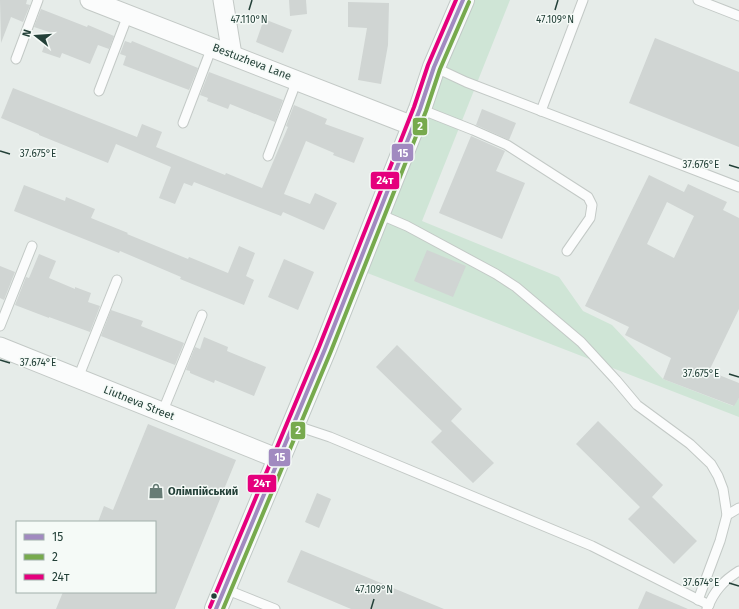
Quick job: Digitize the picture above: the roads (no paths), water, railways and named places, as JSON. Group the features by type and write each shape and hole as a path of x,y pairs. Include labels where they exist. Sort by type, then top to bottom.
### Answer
{"main road":[{"path":"434,67 448,0"},
{"path":"216,609 294,425 379,214 434,67 463,0"}],"street":[{"name":"Bestuzheva Lane","path":"90,0 297,80 416,117"},
{"path":"223,0 232,55"},
{"name":"Liutneva Street","path":"0,347 279,460"}],"lane":[{"path":"16,59 38,0"},
{"path":"541,111 583,0"},
{"path":"698,0 739,16"},
{"path":"98,91 128,15"},
{"path":"183,123 212,47"},
{"path":"434,67 466,82 739,187"},
{"path":"268,156 297,80"},
{"path":"416,117 474,130 507,145 588,197 592,205 590,218 567,250"},
{"path":"379,214 407,226 496,274 516,287 581,342 637,405 690,444 711,464 723,489 727,515 720,540 698,600"},
{"path":"0,326 32,246"},
{"path":"78,378 117,280"},
{"path":"162,413 202,315"},
{"path":"294,425 330,437 592,546 698,600 708,607 714,593 725,580 739,571"},
{"path":"727,515 739,508"},
{"path":"225,589 275,609"}],"place":[{"name":"Олімпійський","path":"156,491"}]}
